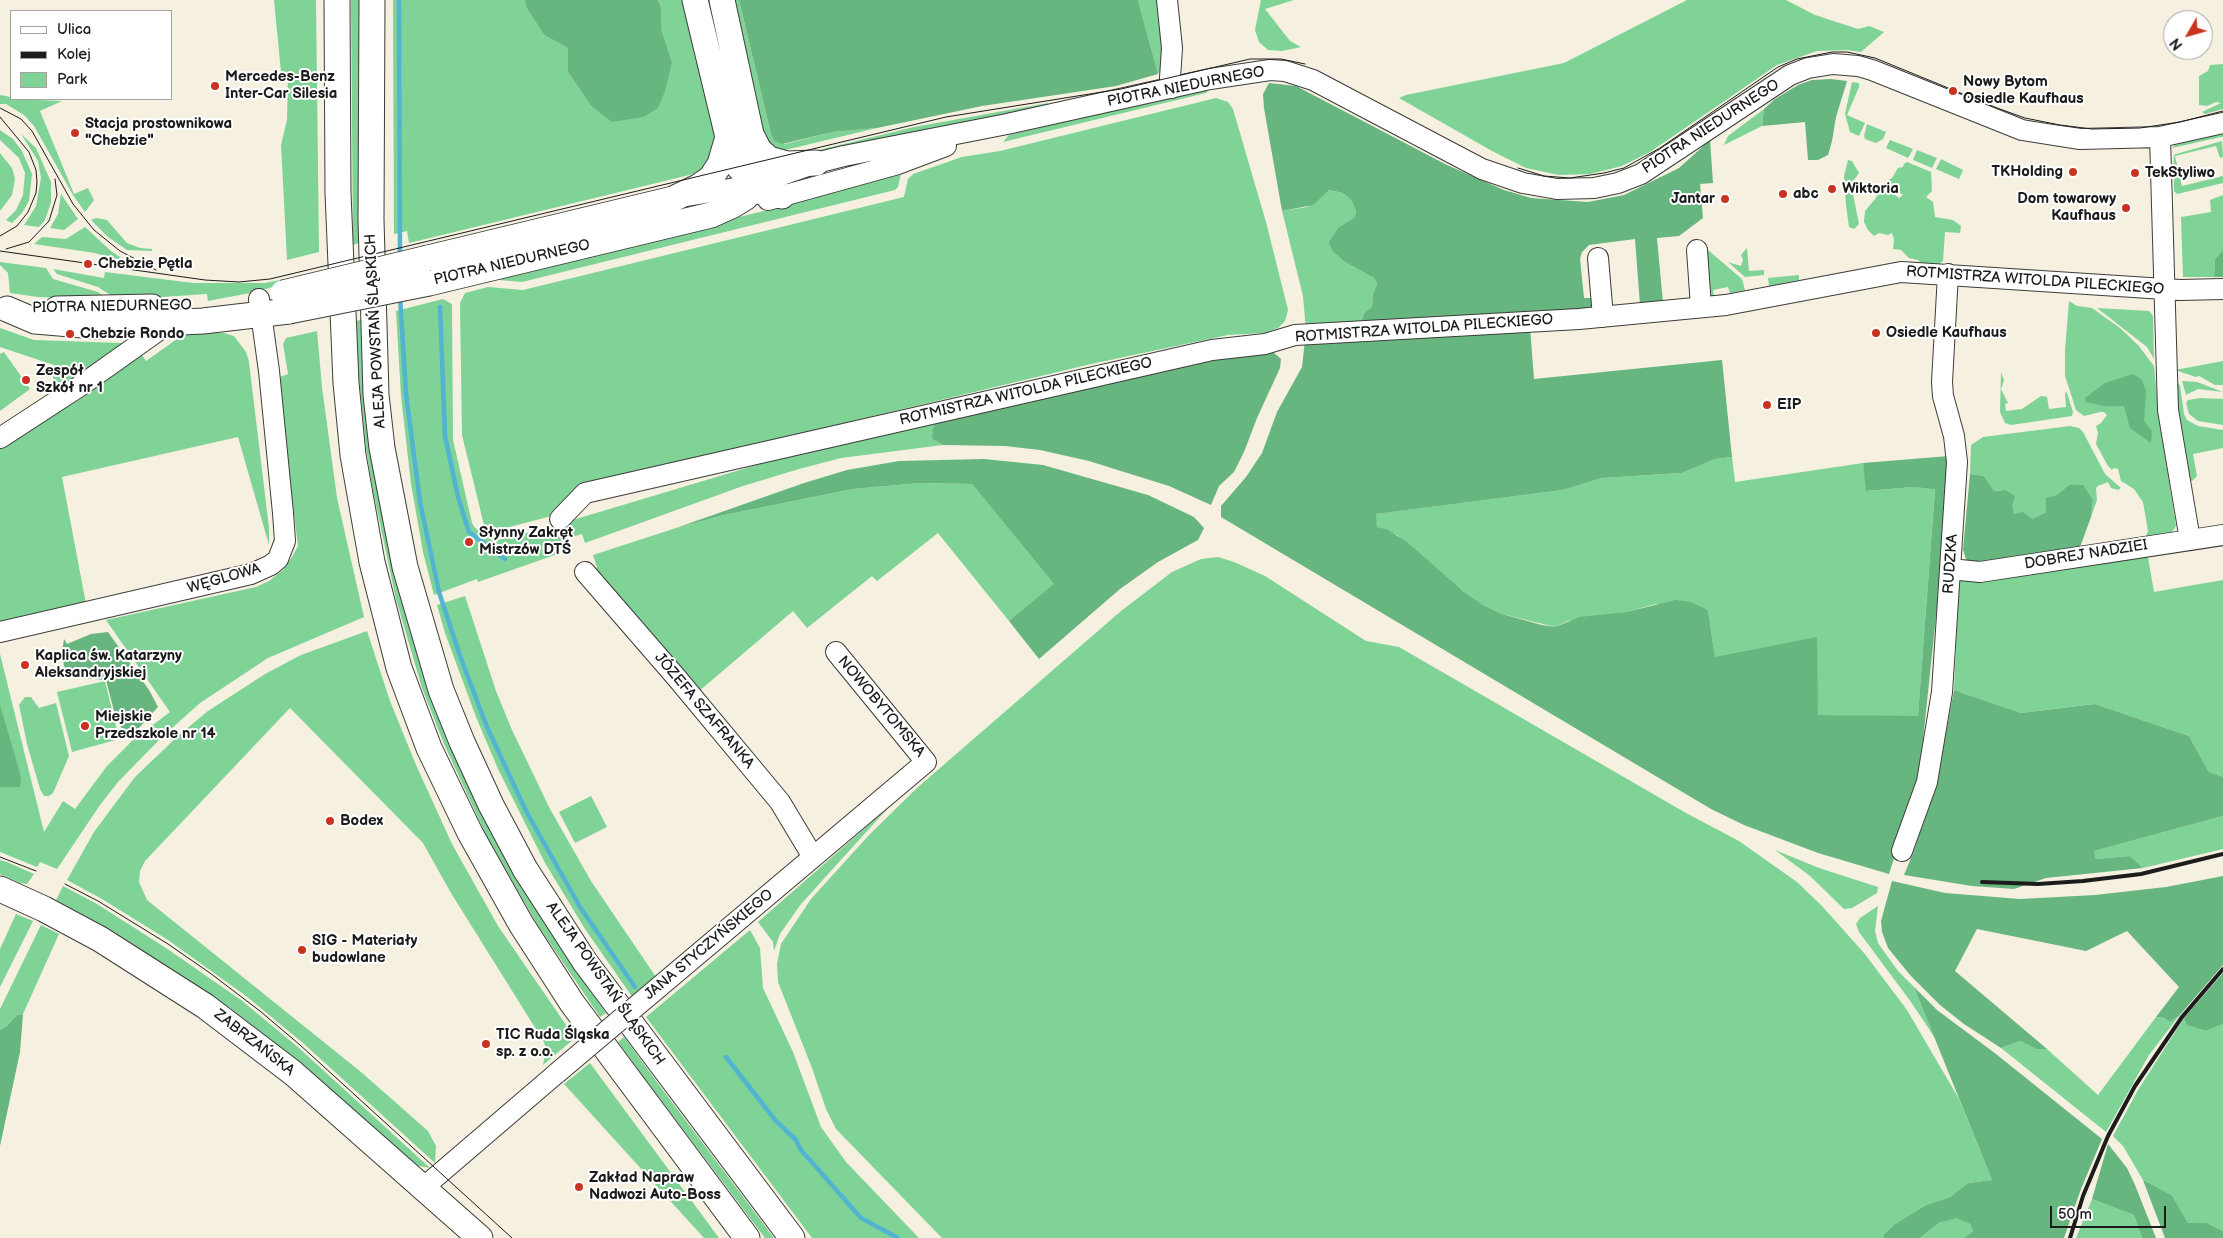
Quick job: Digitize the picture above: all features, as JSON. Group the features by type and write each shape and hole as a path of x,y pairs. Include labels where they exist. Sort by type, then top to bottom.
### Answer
{"main road":[{"name":"ALEJA POWSTAŃ ŚLĄSKICH","path":"337,0 338,193 346,383 353,455 372,562 400,668 438,765 470,833 521,924 572,1003 747,1238"},
{"name":"ALEJA POWSTAŃ ŚLĄSKICH","path":"372,0 371,220 376,395 382,448 405,568 441,690 491,806 525,869 585,962 792,1238"},
{"path":"695,0 739,135 769,159 787,164 816,163"},
{"path":"722,0 739,135 738,166 761,192 782,196"},
{"path":"673,199 698,187 711,178 739,135"},
{"path":"711,215 732,206 746,196 753,185"},
{"name":"PIOTRA NIEDURNEGO","path":"428,270 673,199"},
{"name":"PIOTRA NIEDURNEGO","path":"3,309 35,321 78,325 170,323 260,308 428,270 711,215"},
{"name":"PIOTRA NIEDURNEGO","path":"3,309 260,308"},
{"name":"ZABRZAŃSKA","path":"0,889 44,909 100,939 205,1006 293,1073 480,1238"}],"street":[{"path":"1166,0 1172,48 1170,78 1172,88"},
{"name":"PIOTRA NIEDURNEGO","path":"673,199 753,185 816,163 1253,72 1285,71 1298,74 1482,169 1523,183 1557,190 1594,188 1618,183 1641,174 1790,75 1808,68 1833,64 1858,66 1872,70 2022,130 2080,139 2160,137 2223,123"},
{"name":"PIOTRA NIEDURNEGO","path":"711,215 898,164 1006,124"},
{"path":"2160,137 2163,289 2169,419 2190,540"},
{"path":"1697,250 1701,307"},
{"path":"1598,258 1603,317"},
{"name":"ROTMISTRZA WITOLDA PILECKIEGO","path":"560,519 585,492 1212,350 1265,344 1295,335 1603,317 1740,303 1895,272 2163,289 2223,289"},
{"name":"RUDZKA","path":"1902,851 1927,782 1942,692 1957,462 1954,436 1943,396 1942,382 1948,274"},
{"name":"WĘGLOWA","path":"0,632 251,574 270,565 278,558 285,541 283,513 269,371 260,308"},
{"path":"0,438 83,384 170,323"},
{"name":"DOBREJ NADZIEI","path":"1950,569 1980,572 2223,535"},
{"name":"JÓZEFA SZAFRANKA","path":"585,572 780,802 812,857"},
{"name":"NOWOBYTOMSKA","path":"836,652 926,762"},
{"name":"JANA STYCZYŃSKIEGO","path":"424,1187 926,762"}],"green space":[{"path":"274,0 316,0 319,252 287,260 281,145 287,120 288,72 281,72"},
{"path":"351,0 359,0 361,242 353,245"},
{"path":"393,0 525,0 526,7 544,35 568,48 568,72 591,106 613,122 672,62 661,28 661,7 658,0 688,0 719,140 710,170 409,243 407,231 394,234"},
{"path":"525,0 658,0 661,7 661,28 672,62 665,91 658,108 643,117 612,122 591,106 568,72 568,48 544,35 526,7"},
{"path":"729,0 739,0 771,134 785,144 833,132 877,128 781,151 765,145"},
{"path":"739,0 1138,0 1158,74 1116,86 982,106 877,128 833,132 782,144 775,141 771,134"},
{"path":"1138,0 1160,0 1164,64 1158,74"},
{"path":"1261,0 1294,0 1265,9 1290,41 1301,47 1282,51 1268,50 1259,42 1255,30"},
{"path":"1687,0 1786,0 1815,15 1858,29 1869,26 1884,32 1861,52 1847,50 1817,51 1777,65 1650,152 1622,166 1590,174 1559,175 1526,168 1492,151 1399,98 1564,63"},
{"path":"2223,64 2223,109 2205,114 2202,112 2221,103 2216,102 2207,106 2199,105 2199,76 2208,71 2210,65"},
{"path":"1831,79 1847,81 1836,117 1832,141 1828,155 1818,160 1808,160 1805,122 1762,126 1764,109 1775,99 1798,85 1812,80"},
{"path":"1852,82 1859,83 1859,87 1847,115 1865,123 1859,136 1850,132 1845,114"},
{"path":"1269,83 1296,86 1447,165 1504,190 1531,198 1588,202 1624,195 1679,168 1710,140 1713,183 1700,184 1703,218 1679,236 1657,238 1663,303 1640,305 1635,239 1589,245 1582,252 1580,259 1584,298 1594,298 1594,308 1591,310 1360,325 1364,313 1372,307 1377,283 1374,278 1345,262 1333,252 1329,242 1339,227 1355,217 1356,211 1351,200 1343,193 1329,190 1313,205 1282,211 1264,108 1263,94"},
{"path":"1211,87 1206,93 1003,142 1009,135"},
{"path":"0,95 10,97 10,100 62,101 40,111 74,194 88,188 94,200 85,212 73,195 34,126 24,115 6,104 0,104"},
{"path":"1216,98 1228,102 1233,109 1266,222 1288,310 1285,321 1278,328 1265,333 1228,335 1091,364 853,421 687,464 559,514 498,530 484,525 462,435 460,303 465,293 488,287 523,290 904,197 908,179 913,174 962,157 1000,151"},
{"path":"1048,103 1048,106 902,134 830,151 802,154 914,127"},
{"path":"1764,109 1762,126 1724,145 1728,136"},
{"path":"1867,124 1886,132 1883,139 1876,143 1865,139"},
{"path":"0,130 13,139 22,151 32,174 29,201 22,213 12,223 6,220 16,210 23,195 25,173 19,158 0,140"},
{"path":"2223,133 2223,137 2172,148 2175,145"},
{"path":"21,134 36,148 51,182 51,202 45,220 39,227 24,225 36,206 41,178 38,161"},
{"path":"1890,140 1913,149 1908,158 1886,148"},
{"path":"2222,141 2223,157 2220,158 2216,146 2175,156 2178,169 2173,169 2174,155"},
{"path":"1917,150 1937,158 1932,168 1913,160"},
{"path":"0,153 12,168 15,179 12,195 0,211"},
{"path":"1941,159 1963,170 1959,179 1936,169"},
{"path":"1848,160 1852,161 1859,173 1851,184 1859,224 1854,229 1849,227 1846,205 1844,176"},
{"path":"1907,162 1931,172 1932,191 1926,197 1933,202 1935,217 1953,220 1961,226 1960,233 1945,232 1943,261 1936,266 1923,266 1918,260 1909,258 1901,250 1893,249 1894,240 1892,233 1888,235 1879,233 1874,236 1864,222 1865,211 1876,198 1880,185 1899,198 1903,195 1885,182 1892,178 1898,168 1903,167"},
{"path":"902,169 898,187 895,190 522,282 487,279 780,207"},
{"path":"2179,173 2182,186 2223,176 2223,183 2177,194 2174,191 2174,175"},
{"path":"1329,190 1343,193 1351,200 1356,211 1355,217 1339,227 1333,252 1345,262 1374,278 1377,283 1372,307 1364,313 1360,325 1306,330 1303,296 1282,211 1307,207"},
{"path":"61,194 78,219 64,230 50,228 58,214"},
{"path":"2223,195 2223,250 2215,259 2214,277 2183,277 2181,217 2211,212 2210,200"},
{"path":"96,218 107,220 127,243 140,248 152,249 152,251 127,250 108,237 91,220"},
{"path":"85,227 111,251 129,263 95,253 34,244 42,237 66,239"},
{"path":"1702,245 1742,279 1745,290 1730,293 1728,287 1713,290 1714,296 1722,294 1722,297 1708,297"},
{"path":"1747,248 1749,271 1764,270 1764,275 1745,277 1728,262 1741,266 1743,260 1741,255"},
{"path":"2223,250 2223,277 2214,277 2215,259"},
{"path":"0,262 46,268 53,279 98,292 110,300 38,297 10,293 8,273 0,265"},
{"path":"53,269 104,278 105,272 193,283 265,283 300,276 300,280 250,293 208,301 207,294 118,300 98,287 57,274"},
{"path":"1799,275 1799,280 1769,286 1768,278"},
{"path":"443,299 452,304 453,440 472,523 475,528 493,541 560,525 569,550 478,582 477,579 434,595 423,552 411,484 401,396 396,311"},
{"path":"2069,301 2077,306 2092,308 2120,328 2138,345 2154,366 2159,418 2176,526 2172,532 2146,536 2148,531 2143,502 2134,489 2121,481 2118,469 2114,468 2112,470 2108,466 2096,444 2098,433 2096,426 2107,415 2104,412 2100,412 2084,416 2076,410 2065,376"},
{"path":"2097,308 2149,311 2153,316 2154,359 2147,347"},
{"path":"363,319 397,574 570,961 606,1013 600,1017 537,924 486,835 444,744 422,688 396,599 373,491 366,448 356,321"},
{"path":"0,328 34,340 122,343 121,346 52,394 54,365 0,347"},
{"path":"1530,328 1534,379 1722,360 1732,457 1715,459 1682,473 1602,478 1563,490 1376,514 1377,527 1388,530 1407,542 1463,591 1483,605 1502,614 1542,625 1555,627 1580,617 1626,612 1676,600 1690,602 1708,610 1715,657 1817,637 1818,715 1918,716 1935,489 1913,487 1866,491 1863,463 1949,456 1940,578 1919,778 1889,874 1818,853 1744,825 1711,809 1221,517 1221,506 1246,477 1262,453 1277,412 1302,367 1305,340"},
{"path":"317,331 322,387 337,498 364,617 268,658 200,703 162,737 118,782 100,805 57,869 40,862 37,867 0,852 0,654 44,832 63,801 75,809 107,766 133,740 170,712 106,620 256,587 269,581 283,570 298,546 277,378 288,374 283,344 286,338"},
{"path":"199,333 224,333 234,336 246,352 249,362 269,528 269,545 238,437 62,477 86,604 0,625 0,448 82,398 142,355 146,361 177,339"},
{"path":"4,352 30,389 0,411 0,354"},
{"path":"1260,352 1273,352 1281,359 1280,368 1234,472 1219,486 1211,505 1169,486 1089,461 1040,450 1005,446 943,445 932,439 933,428 938,421 1180,367"},
{"path":"2223,361 2223,385 2215,385 2199,376 2196,377 2175,370"},
{"path":"2001,372 2004,380 2001,389 2008,403 2005,404 2006,411 2022,409 2041,396 2047,397 2049,409 2066,407 2065,392 2073,412 2072,416 2011,425 2005,423 2000,412"},
{"path":"2133,374 2142,380 2146,391 2144,421 2152,431 2151,443 2130,428 2124,406 2103,406 2086,402 2085,398 2105,383"},
{"path":"2174,376 2180,386 2184,414 2187,420 2198,426 2223,430 2223,448 2193,454 2197,476 2192,481 2185,478"},
{"path":"2182,381 2197,382 2223,392 2198,389 2186,395"},
{"path":"2201,398 2223,399 2223,425 2198,421 2189,414 2186,403 2188,400"},
{"path":"938,421 932,439 943,445 841,458 799,469 743,486 585,543 582,534 572,537 566,522 830,443"},
{"path":"2070,426 2079,428 2083,432 2105,474 2121,488 2118,490 2111,488 2108,482 2098,486 2096,488 2097,500 2091,517 2093,500 2069,485 2055,496 2046,512 2032,519 2014,515 2005,490 1994,491 1984,476 1970,474 1971,445 1983,437"},
{"path":"1732,457 1735,482 1863,463 1867,491 1913,487 1935,488 1918,717 1818,715 1715,657 1708,610 1656,604 1626,612 1568,621 1555,627 1502,614 1483,605 1463,591 1397,535 1377,527 1375,514 1563,490 1602,478 1682,473 1715,459"},
{"path":"984,459 1043,465 1148,495 1194,517 1204,528 1198,540 1158,562 1120,589 1039,659 1009,621 1054,584 972,484 920,483 853,489 724,515 676,528 804,483 847,470 899,461"},
{"path":"1970,474 1984,476 1994,491 2005,490 2015,496 2012,506 2014,514 2023,512 2032,519 2046,512 2046,498 2055,496 2069,485 2083,485 2093,500 2091,517 2080,547 1976,566 1967,562 1963,550"},
{"path":"920,483 972,484 1055,585 1009,621 938,533 877,581 872,576 807,628 793,611 698,692 594,571 597,567 593,555 676,528 724,515 853,489"},
{"path":"2147,552 2154,592 2223,580 2223,777 2209,772 2189,736 2095,704 2021,713 1954,690 1959,580 1974,581"},
{"path":"1218,557 1265,576 1366,641 1399,647 1686,813 1739,841 1797,882 1822,906 1864,953 1907,1010 1959,1099 1992,1180 1968,1183 1950,1197 1926,1205 1895,1224 1884,1234 1884,1238 942,1238 836,1129 826,1109 778,982 777,964 781,944 811,899 869,835 917,788 1121,611 1172,572 1201,559"},
{"path":"465,596 496,691 512,730 550,809 591,881 656,977 633,998 585,929 545,863 498,769 476,717 445,633 437,605"},
{"path":"367,631 390,701 416,765 452,844 498,926 575,1038 543,1065 546,1050 544,1042 451,893 423,843 290,708 145,861 140,871 139,882 147,900 361,1072 428,1131 436,1146 435,1163 303,1043 246,996 168,940 102,899 67,880 94,832 135,777 179,735 208,711 265,674 301,655"},
{"path":"108,632 149,690 158,707 138,729 123,731 115,715 106,680 71,677 64,666 62,652 64,639 67,644 91,634"},
{"path":"105,681 119,739 72,752 57,692"},
{"path":"1954,690 2021,713 2095,704 2189,736 2209,772 2223,777 2223,816 2094,851 2096,859 2130,856 2143,868 2046,878 2014,889 1972,886 1904,875 1937,781"},
{"path":"25,697 31,697 39,708 56,703 69,756 53,793 49,796 44,796 40,789 27,744 19,705"},
{"path":"0,705 21,778 20,787 0,787"},
{"path":"591,796 607,827 575,843 559,812"},
{"path":"888,808 801,904 780,934 774,951 773,942 758,922"},
{"path":"2223,816 2223,849 2143,868 2130,856 2096,859 2094,851"},
{"path":"1775,850 1819,868 1878,887 1877,893 1852,908 1844,909 1810,876"},
{"path":"0,860 34,874 27,884 20,883 0,874"},
{"path":"2223,876 2223,965 2179,1016 2170,1022 2164,1018 2156,1017 2179,987 2127,931 2086,951 1977,929 1955,971 2047,1049 2036,1049 2020,1041 2001,1048 1964,1024 1940,1005 1910,975 1888,948 1882,932 1881,921 1892,881 1945,893 2020,899 2095,895 2166,887"},
{"path":"63,886 97,904 166,948 241,1000 299,1048 430,1168 419,1166 409,1159 302,1064 230,1008 114,932 56,900"},
{"path":"1878,906 1875,931 1878,943 1898,971 1914,987 1935,1038 1859,932 1856,924 1860,918"},
{"path":"16,914 33,921 0,987 0,949"},
{"path":"41,925 59,934 23,1014 17,1015 7,1026 0,1030 0,1009"},
{"path":"750,930 760,948 763,988 793,1052 821,1127 846,1162 919,1238 812,1238 646,1017"},
{"path":"2223,973 2223,1024 2206,1031 2187,1025 2184,1018"},
{"path":"1914,987 1937,1010 1996,1054 2102,1139 2081,1189 2064,1238 1964,1238 1973,1231 1970,1224 1956,1218 1939,1223 1920,1238 1884,1238 1884,1234 1895,1224 1926,1205 1950,1197 1968,1183 1992,1180"},
{"path":"23,1014 20,1052 0,1146 0,1030 7,1026 17,1015"},
{"path":"2179,1016 2149,1055 2106,1132 2001,1048 2020,1041 2036,1049 2047,1049 2098,1095 2156,1017 2164,1018 2170,1022"},
{"path":"2184,1018 2188,1025 2206,1031 2223,1024 2223,1231 2207,1223 2188,1223 2172,1195 2143,1180 2123,1146 2113,1136 2138,1090"},
{"path":"624,1037 774,1238 765,1238 645,1079 618,1042"},
{"path":"590,1063 719,1238 704,1238 564,1084"},
{"path":"2108,1144 2127,1168 2156,1238 2142,1238 2134,1215 2092,1199"},
{"path":"2143,1180 2172,1195 2188,1223 2207,1223 2223,1231 2223,1238 2165,1238"},
{"path":"2092,1199 2134,1215 2142,1238 2076,1238"},
{"path":"1956,1217 1970,1224 1973,1231 1964,1238 1920,1238 1939,1223"}],"waterway":[{"path":"399,0 400,256"},
{"path":"400,296 406,394 420,502 439,592 460,656 487,727 526,811 580,907 635,987"},
{"path":"440,307 445,436 458,497 469,532 505,559"},
{"path":"726,1057 775,1120 796,1140 801,1150 861,1218 898,1238"}],"tram line":[{"path":"1518,168 1544,176 1570,178 1624,168 1660,148 1778,67 1797,59 1832,52 1847,52 1875,58 1997,108 2025,118 2060,125 2092,129 2140,128 2180,122 2223,111"},
{"path":"0,251 205,280 239,282 270,279 946,117 1121,89 1250,59 1281,59 1305,64"},
{"path":"0,108 21,119 32,131 73,204 94,230 120,251 156,270"},
{"path":"0,117 29,152 36,170 37,182 36,193 28,212 17,226 0,236"},
{"path":"6,249 29,242 49,221 57,195 55,179"},
{"path":"0,857 36,871"},
{"path":"65,884 98,901 168,944 260,1011 300,1045 512,1238"}],"railway":[{"path":"1982,882 2038,884 2083,881 2141,874 2223,854"},
{"path":"2070,1238 2083,1196 2108,1136 2135,1086 2182,1017 2223,969"}],"place":[{"name":"Mercedes-Benz Inter-Car Silesia","path":"215,86"},
{"name":"Nowy Bytom Osiedle Kaufhaus","path":"1953,91"},
{"name":"Stacja prostownikowa \"Chebzie\"","path":"75,133"},
{"name":"TKHolding","path":"2073,172"},
{"name":"TekStyliwo","path":"2135,173"},
{"name":"Wiktoria","path":"1832,189"},
{"name":"abc","path":"1783,194"},
{"name":"Jantar","path":"1725,199"},
{"name":"Dom towarowy Kaufhaus","path":"2126,208"},
{"name":"Chebzie Pętla","path":"88,264"},
{"name":"Osiedle Kaufhaus","path":"1876,333"},
{"name":"Chebzie Rondo","path":"70,334"},
{"name":"Zespół Szkół nr 1","path":"26,380"},
{"name":"EIP","path":"1767,405"},
{"name":"Słynny Zakręt Mistrzów DTŚ","path":"469,542"},
{"name":"Kaplica św. Katarzyny Aleksandryjskiej","path":"25,665"},
{"name":"Miejskie Przedszkole nr 14","path":"85,726"},
{"name":"Bodex","path":"330,821"},
{"name":"SIG - Materiały budowlane","path":"302,950"},
{"name":"TIC Ruda Śląska sp. z o.o.","path":"486,1044"},
{"name":"Zakład Napraw Nadwozi Auto-Boss","path":"579,1187"}]}
